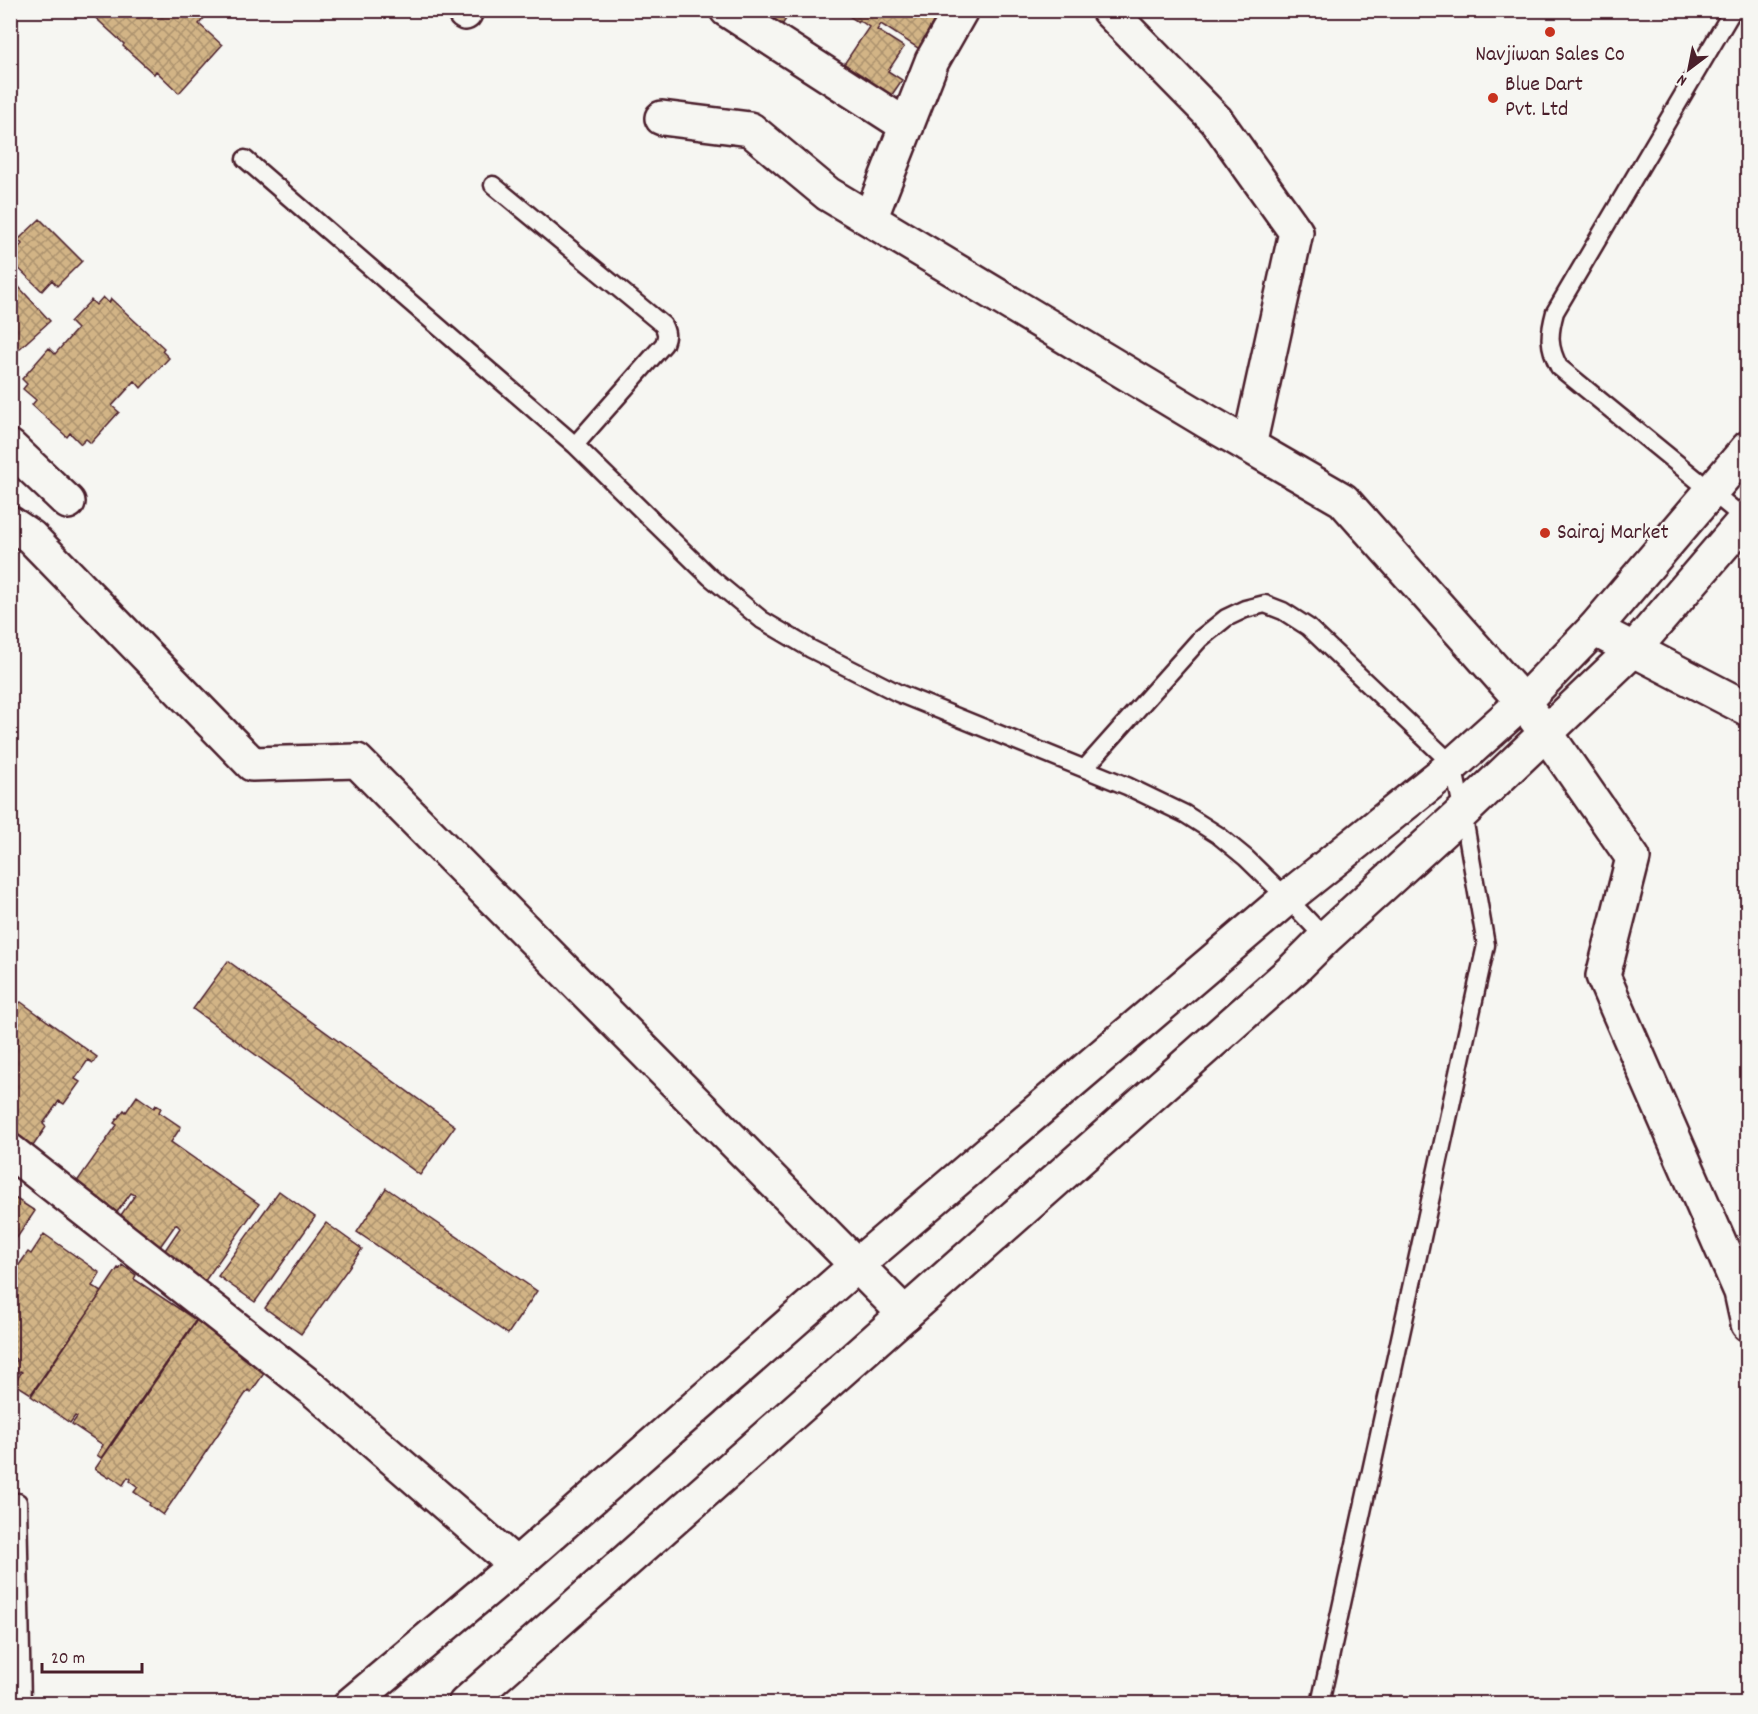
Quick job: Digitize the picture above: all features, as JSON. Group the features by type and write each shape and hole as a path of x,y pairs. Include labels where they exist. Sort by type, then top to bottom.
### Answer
{"street":[{"path":"727,10 907,126"},
{"path":"870,219 932,61 961,10"},
{"path":"1108,10 1216,120 1296,232 1249,446"},
{"path":"662,118 750,129 828,194 1343,500 1523,702 1633,858 1603,976 1741,1292 1748,1324"},
{"path":"10,447 68,502"},
{"path":"351,1704 516,1565 858,1264 1287,898 1453,765 1523,702 1594,628 1748,448"},
{"path":"465,1704 1286,976 1634,649 1747,518"},
{"path":"10,523 31,537 252,764 357,761 858,1264 905,1314"},
{"path":"1594,628 1748,709"},
{"path":"10,1151 313,1389 516,1565"}],"lane":[{"path":"1733,10 1555,312 1549,334 1553,354 1559,366 1747,518"},
{"path":"245,159 575,445 710,577 762,620 811,649 898,693 1085,768 1176,810 1218,835 1246,858 1325,938"},
{"path":"493,185 663,325 666,332 667,338 664,344 575,445"},
{"path":"1085,768 1200,639 1226,618 1245,609 1265,604 1283,611 1308,627 1453,765 1486,945 1320,1704"},
{"path":"10,1502 18,1502 22,1704"}],"building":[{"path":"87,10 211,10 199,24 222,45 179,93 156,71 154,74"},
{"path":"742,10 792,10 774,37"},
{"path":"840,10 935,10 939,13 931,26 936,29 921,50 881,24 877,30 904,47 888,71 902,80 887,102 836,76 869,27"},
{"path":"40,219 82,261 57,286 52,280 42,291 10,260 10,256 22,244 18,240"},
{"path":"10,278 15,283 12,285 15,288 18,286 50,321 19,349 12,343 14,340 10,341"},
{"path":"103,297 109,303 111,299 164,348 162,351 169,358 141,388 135,381 112,406 119,412 91,443 86,439 81,444 70,433 67,437 32,405 36,400 23,389 27,384 22,379 49,348 55,354 77,329 70,322 91,300 96,305"},
{"path":"228,961 455,1126 420,1175 193,1009"},
{"path":"21,1002 97,1057 93,1063 88,1060 75,1079 80,1082 64,1104 59,1101 43,1124 46,1127 31,1149 10,1135 10,1010"},
{"path":"137,1096 154,1108 156,1105 161,1108 159,1112 181,1127 171,1142 259,1204 202,1285 161,1256 180,1228 176,1224 157,1251 116,1222 135,1195 131,1193 112,1219 71,1190 117,1125 114,1123 124,1110 126,1112"},
{"path":"386,1188 537,1291 508,1334 357,1232"},
{"path":"279,1191 315,1217 255,1302 218,1276"},
{"path":"10,1195 35,1211 10,1248"},
{"path":"326,1223 362,1249 301,1334 265,1308"},
{"path":"44,1234 100,1273 92,1286 102,1292 31,1394 17,1385 15,1387 12,1385 22,1372 19,1373 17,1369 11,1368 17,1360 10,1355 10,1278 28,1252 31,1254"},
{"path":"122,1265 136,1275 134,1279 196,1320 101,1458 97,1455 103,1445 72,1424 77,1417 75,1416 70,1423 31,1396"},
{"path":"197,1320 267,1365 263,1371 265,1372 251,1392 248,1390 163,1515 134,1492 138,1487 130,1481 131,1479 128,1477 123,1485 95,1469"}],"place":[{"name":"Navjiwan Sales Co","path":"1550,32"},
{"name":"Blue Dart Pvt. Ltd","path":"1493,98"},
{"name":"Sairaj Market","path":"1545,533"}]}
